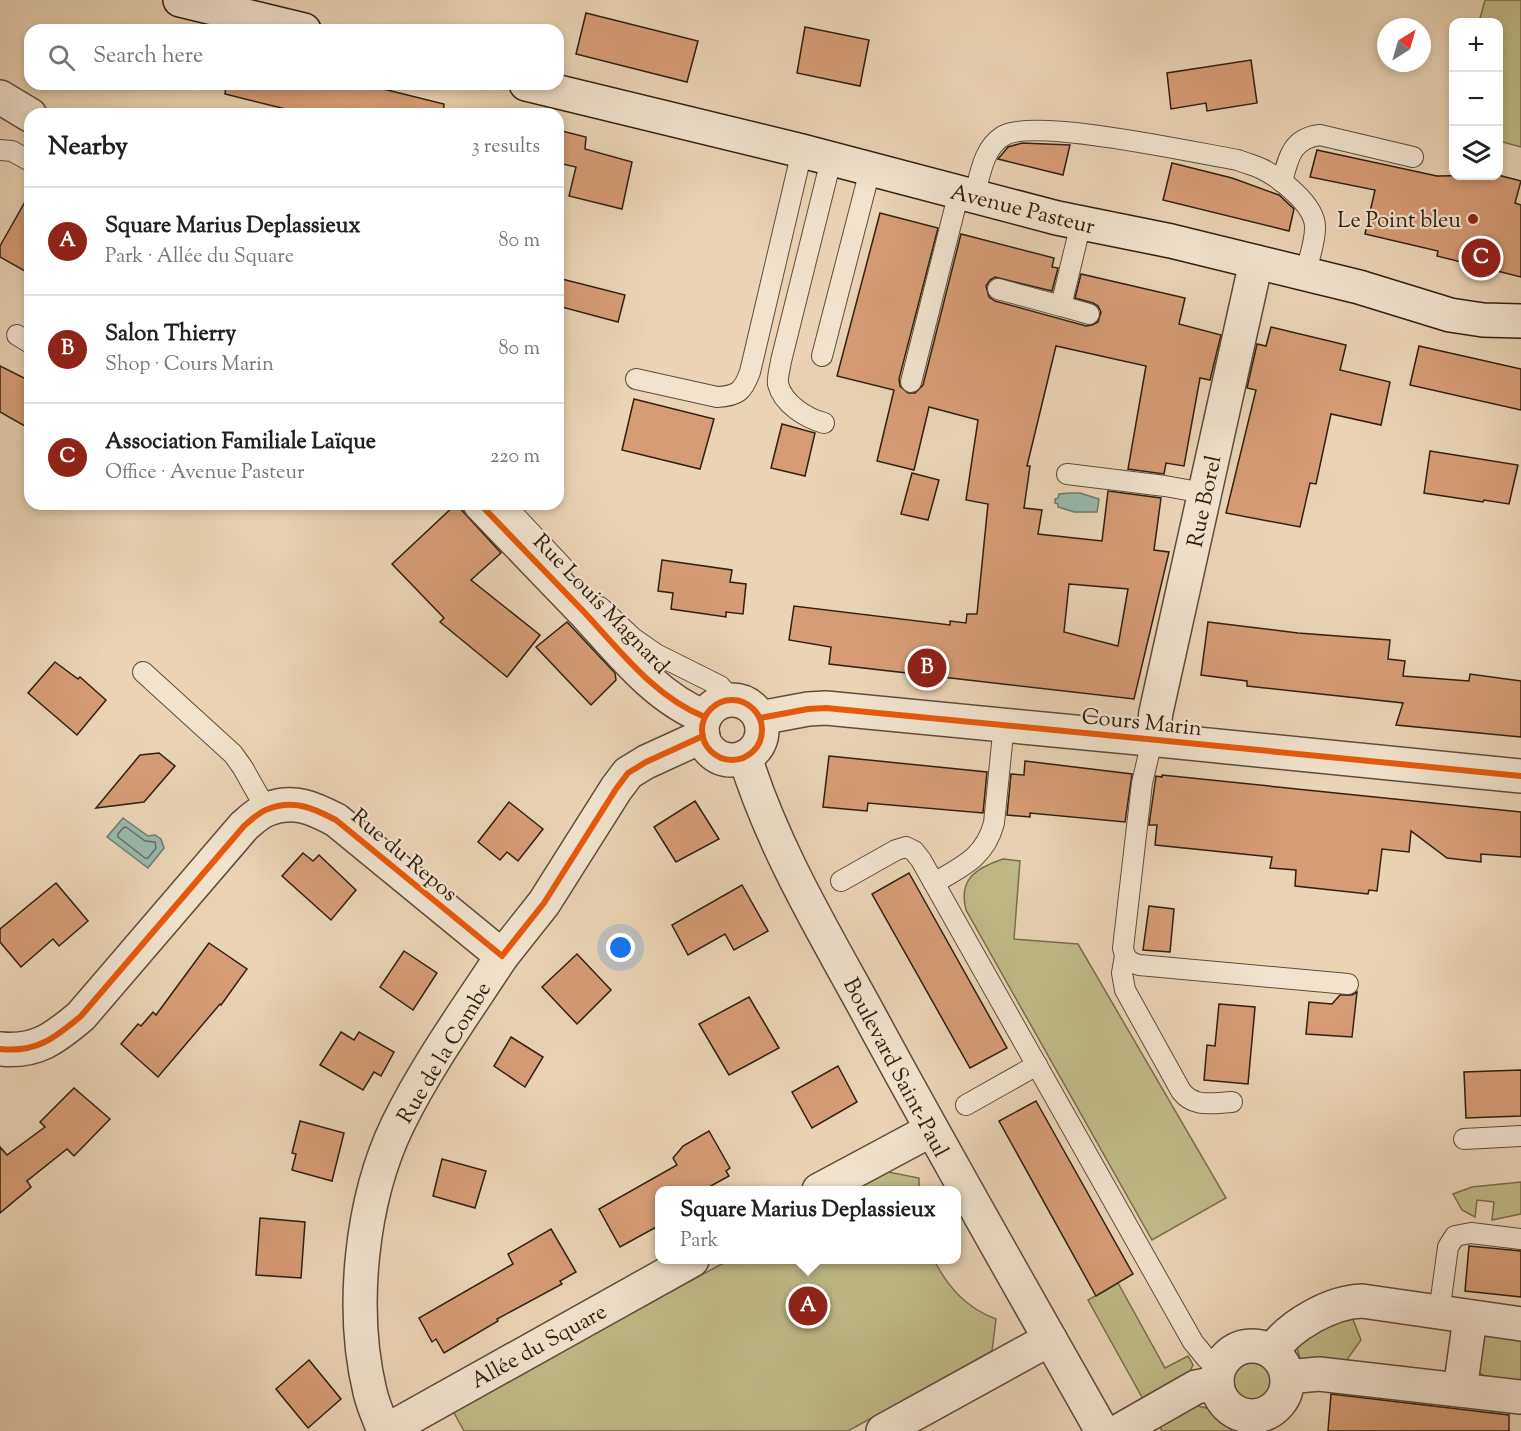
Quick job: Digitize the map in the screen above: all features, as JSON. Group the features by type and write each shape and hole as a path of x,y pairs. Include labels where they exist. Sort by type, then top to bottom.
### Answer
{"street":[{"path":"180,0 279,24"},
{"name":"Avenue Pasteur","path":"551,90 1082,223 1171,241 1359,287 1450,315 1483,320 1521,321"},
{"path":"0,97 24,111"},
{"name":"Rue Borel","path":"1152,741 1156,712 1256,262"},
{"name":"Rue Louis Magnard","path":"486,510 628,660 675,702 690,711 712,718"},
{"path":"502,956 544,903 616,789 628,774 738,700 747,704 760,718 761,738 757,748 741,760 722,759 706,746 712,718"},
{"name":"Cours Marin","path":"760,718 826,708 1521,776"},
{"name":"Boulevard Saint-Paul","path":"745,757 769,824 797,881 931,1130 1102,1431"},
{"name":"Rue du Repos","path":"266,809 288,804 311,807 336,820 502,956"},
{"path":"0,1049 32,1048 56,1038 81,1016 244,826 266,809"},
{"name":"Rue de la Combe","path":"385,1431 370,1393 361,1309 363,1245 373,1190 397,1125 429,1067 502,956"},
{"path":"828,1186 931,1130"},
{"name":"Allée du Square","path":"385,1431 685,1264"},
{"path":"1521,1324 1362,1301 1348,1302 1322,1312 1285,1335 1280,1364 1287,1388 1283,1398 1277,1407 1247,1423 1226,1404 1220,1394 1219,1375 1226,1358 1242,1347 1252,1346 1280,1364 1319,1374 1521,1397"},
{"path":"1454,1315 1460,1390"},
{"path":"883,1431 1050,1339"},
{"path":"1119,1431 1219,1375"}],"lane":[{"path":"911,382 967,194 993,145 1004,135 1021,131 1074,133 1238,160 1261,168 1304,201 1313,216 1316,227 1305,274"},
{"path":"1282,182 1290,155 1298,142 1308,136 1320,135 1413,156"},
{"path":"0,150 12,151 24,158"},
{"path":"636,379 717,397 730,396 744,386 817,155"},
{"path":"817,155 778,383 782,394 795,408 815,421 824,423"},
{"path":"822,356 870,170"},
{"path":"1061,306 1082,223"},
{"path":"998,290 1089,314"},
{"path":"1067,474 1165,486 1204,494"},
{"path":"510,510 613,621 633,638 656,654 720,686 726,693 712,718"},
{"path":"143,672 233,754 266,809"},
{"path":"934,883 975,858 991,835 1004,724"},
{"path":"1152,741 1142,783 1124,948 1122,974 1125,990 1187,1099 1197,1102 1232,1102"},
{"path":"841,881 896,850 906,847 914,851 921,860 1193,1342 1219,1375"},
{"path":"1125,956 1130,962 1139,965 1348,984"},
{"path":"966,1105 1037,1065"},
{"path":"1464,1139 1521,1136"},
{"path":"1454,1315 1448,1246 1455,1236 1470,1233 1521,1239"}],"shaded area":[{"path":"1485,0 1521,0 1521,147 1503,142 1503,18 1480,18"},
{"path":"1003,859 1020,861 1014,939 1078,944 1226,1198 1152,1240 966,910 965,890 971,876 985,866"},
{"path":"888,1172 919,1178 919,1186 862,1186"},
{"path":"1521,1182 1521,1214 1492,1220 1494,1202 1477,1200 1475,1217 1462,1210 1453,1194 1472,1187"},
{"path":"722,1264 936,1264 959,1296 976,1309 996,1319 992,1351 848,1431 464,1431 453,1411"},
{"path":"1118,1283 1165,1368 1188,1356 1193,1365 1189,1373 1143,1399 1088,1300"},
{"path":"1344,1317 1352,1317 1361,1340 1346,1361 1306,1362 1300,1358 1297,1349 1304,1339"},
{"path":"1483,1333 1521,1337 1521,1381 1484,1376 1476,1371"},
{"path":"1248,1356 1258,1356 1271,1363 1278,1376 1278,1386 1271,1399 1258,1406 1248,1406 1239,1402 1232,1395 1228,1386 1228,1376 1232,1367 1239,1360"},
{"path":"1198,1406 1215,1410 1232,1431 1162,1431 1159,1425 1191,1407"}],"water":[{"path":"1080,493 1099,499 1097,512 1074,512 1058,507 1055,499 1059,494"},
{"path":"123,818 148,836 155,835 161,839 164,848 148,868 107,837"}],"building":[{"path":"586,13 698,41 687,82 576,54"},
{"path":"805,27 869,40 860,86 797,73"},
{"path":"1251,60 1257,103 1207,111 1206,103 1171,109 1167,73"},
{"path":"225,90 387,90 444,104 444,108 282,108 225,94"},
{"path":"564,132 586,137 585,149 632,162 622,209 569,196 576,167 564,164"},
{"path":"1022,143 1070,145 1063,175 998,159 1008,147"},
{"path":"1317,150 1437,176 1449,176 1449,180 1503,180 1503,176 1521,181 1515,203 1521,205 1521,277 1437,256 1438,251 1365,234 1375,190 1310,177"},
{"path":"1172,163 1232,178 1279,195 1294,209 1289,231 1163,200"},
{"path":"24,204 24,271 0,257 0,246"},
{"path":"880,213 938,228 899,379 900,386 908,393 915,393 923,385 961,234 1054,258 1052,267 1058,268 1052,291 995,277 986,286 989,297 995,301 1086,326 1092,325 1098,322 1101,312 1093,303 1075,298 1081,274 1185,298 1179,324 1221,335 1210,380 1200,378 1184,466 1166,463 1164,474 1128,469 1146,366 1056,346 1027,466 1030,466 1024,508 1042,510 1038,534 1102,541 1108,491 1161,498 1154,550 1169,552 1134,699 829,664 831,647 789,640 794,606 950,625 950,621 966,623 967,614 977,614 988,504 966,500 978,420 929,407 914,470 877,461 894,390 837,376","holes":["1069,584 1128,589 1118,646 1064,632"]},
{"path":"564,280 625,295 618,322 564,308"},
{"path":"1271,327 1346,345 1340,370 1390,382 1381,425 1331,414 1316,484 1310,483 1300,527 1226,513 1256,390 1247,388 1257,344 1266,346"},
{"path":"1419,346 1521,369 1521,410 1410,385"},
{"path":"0,366 24,378 24,426 0,412"},
{"path":"634,399 714,419 700,469 622,450"},
{"path":"782,424 815,433 805,476 771,468"},
{"path":"1430,451 1518,465 1509,504 1424,493"},
{"path":"912,473 939,480 928,520 901,514"},
{"path":"450,510 462,510 501,553 471,580 540,635 507,677 440,622 444,618 392,564"},
{"path":"662,560 732,570 730,582 746,584 743,614 726,612 726,617 671,609 673,593 658,591"},
{"path":"567,622 615,673 616,680 591,705 536,647"},
{"path":"1208,622 1298,633 1390,640 1388,659 1405,661 1403,676 1469,681 1470,674 1521,681 1521,737 1396,725 1403,703 1247,686 1247,681 1201,675"},
{"path":"55,662 78,679 80,677 106,700 77,735 28,693"},
{"path":"159,753 175,766 144,802 96,808 140,755"},
{"path":"829,756 987,772 983,813 868,803 867,811 823,807"},
{"path":"1025,761 1132,774 1125,822 1030,813 1030,817 1007,815 1011,774 1024,775"},
{"path":"1162,775 1521,812 1521,857 1481,854 1481,862 1447,858 1411,831 1409,852 1382,849 1377,891 1369,890 1368,894 1295,886 1296,870 1270,868 1272,857 1155,845 1157,825 1149,825 1156,776 1162,777"},
{"path":"695,801 719,839 676,862 654,827"},
{"path":"509,802 543,829 518,861 507,852 500,860 478,842"},
{"path":"303,853 313,861 319,855 356,890 331,920 282,876"},
{"path":"909,873 1007,1048 970,1068 872,894"},
{"path":"56,883 88,921 59,946 53,939 21,967 0,942 0,929"},
{"path":"742,885 768,931 734,950 725,934 688,955 672,925"},
{"path":"1149,906 1174,909 1170,952 1143,950"},
{"path":"209,943 247,969 221,1005 158,1077 121,1044 138,1024 141,1026 153,1012 156,1015"},
{"path":"404,951 437,973 413,1010 380,987"},
{"path":"577,954 611,990 577,1024 542,987"},
{"path":"1357,992 1352,1037 1306,1034 1309,1002 1332,1004 1340,995 1352,995"},
{"path":"749,997 779,1048 729,1075 699,1024"},
{"path":"1219,1004 1255,1007 1248,1084 1204,1080 1207,1045 1215,1046"},
{"path":"341,1032 354,1040 359,1032 394,1052 381,1076 374,1072 363,1090 320,1065"},
{"path":"511,1037 543,1057 525,1087 494,1066"},
{"path":"838,1066 857,1102 812,1128 792,1092"},
{"path":"1521,1070 1521,1116 1466,1118 1464,1072"},
{"path":"74,1088 110,1119 74,1156 67,1149 27,1181 31,1187 0,1213 0,1147 7,1155 45,1127 40,1122"},
{"path":"1036,1101 1133,1274 1096,1296 999,1121"},
{"path":"300,1121 344,1133 332,1181 292,1170 296,1154 292,1153"},
{"path":"709,1131 730,1168 726,1171 729,1176 711,1186 655,1186 655,1228 620,1247 599,1209 677,1165 673,1158 683,1146"},
{"path":"442,1159 486,1171 475,1208 433,1196"},
{"path":"260,1218 305,1222 301,1278 256,1275"},
{"path":"551,1229 576,1272 560,1281 562,1284 497,1319 498,1321 444,1353 436,1339 432,1342 419,1318 513,1264 508,1254"},
{"path":"1469,1246 1521,1251 1521,1297 1465,1291"},
{"path":"309,1360 341,1399 308,1428 276,1389"},
{"path":"1331,1394 1509,1415 1509,1431 1328,1431"}],"cycle path":[{"path":"486,510 625,658 670,698 705,717"},
{"path":"732,700 749,705 757,713 762,730 757,747 749,755 732,760 715,755 707,747 702,730 707,713 715,705 732,700"},
{"path":"760,718 826,708 1521,776"},
{"path":"0,1049 13,1050 35,1046 53,1037 81,1016 244,826 261,812 277,806 303,806 336,820 502,956 544,903 628,773 646,762 703,736"}],"place":[{"name":"Le Point bleu","path":"1473,219"},
{"name":"Association Familiale Laïque","path":"1481,258"},
{"name":"Salon Thierry","path":"927,668"},
{"name":"Square Marius Deplassieux","path":"808,1306"}]}
